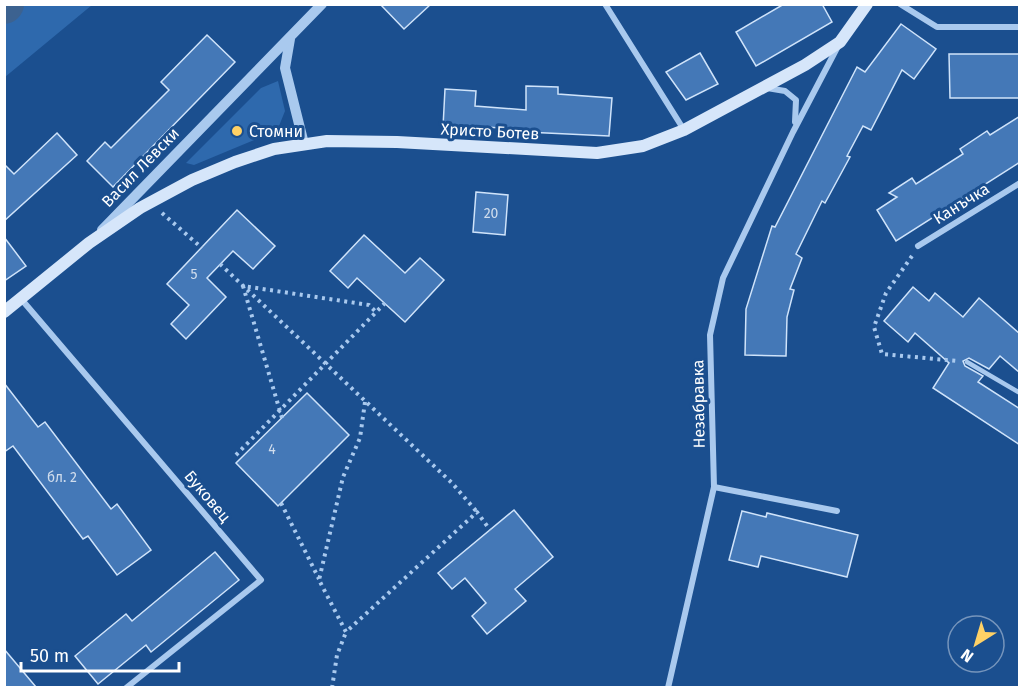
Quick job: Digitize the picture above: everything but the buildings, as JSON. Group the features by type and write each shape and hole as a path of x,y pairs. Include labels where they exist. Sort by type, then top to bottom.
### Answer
{"main road":[{"name":"Христо Ботев","path":"89,243 150,202 192,180 274,149 304,144 398,142 597,153 643,146 684,130 765,88 840,42 867,4"},
{"name":"Васил Левски","path":"4,312 22,300 89,243"}],"street":[{"name":"Васил Левски","path":"89,243 322,4"},
{"path":"605,4 684,130"},
{"path":"900,4 936,27 1020,27"},
{"path":"291,36 285,68 304,144"},
{"name":"Незабравка","path":"668,687 714,487 710,335 723,278 793,132 840,42"},
{"name":"Незабравка","path":"765,88 785,91 796,100 798,111 793,132"},
{"name":"Канъчка","path":"918,246 1020,183"},
{"name":"Буковец","path":"22,300 261,580 126,687"},
{"path":"714,487 837,511"}],"lane":[{"path":"967,362 1020,393"}],"path":[{"path":"150,202 202,248"},
{"path":"918,246 886,293 874,327 882,354 967,362"},
{"path":"220,264 452,483 490,530"},
{"path":"243,286 369,305 376,312"},
{"path":"243,286 282,418"},
{"path":"236,455 385,303"},
{"path":"319,580 343,477 360,438 365,402"},
{"path":"281,503 346,632"},
{"path":"332,687 338,655 346,632 477,512"}],"shaded area":[{"path":"5,4 92,4 92,5 5,77"},
{"path":"278,81 285,111 279,126 269,134 194,165 186,163 261,88"}],"place":[{"name":"Стомни","path":"237,131"}]}
